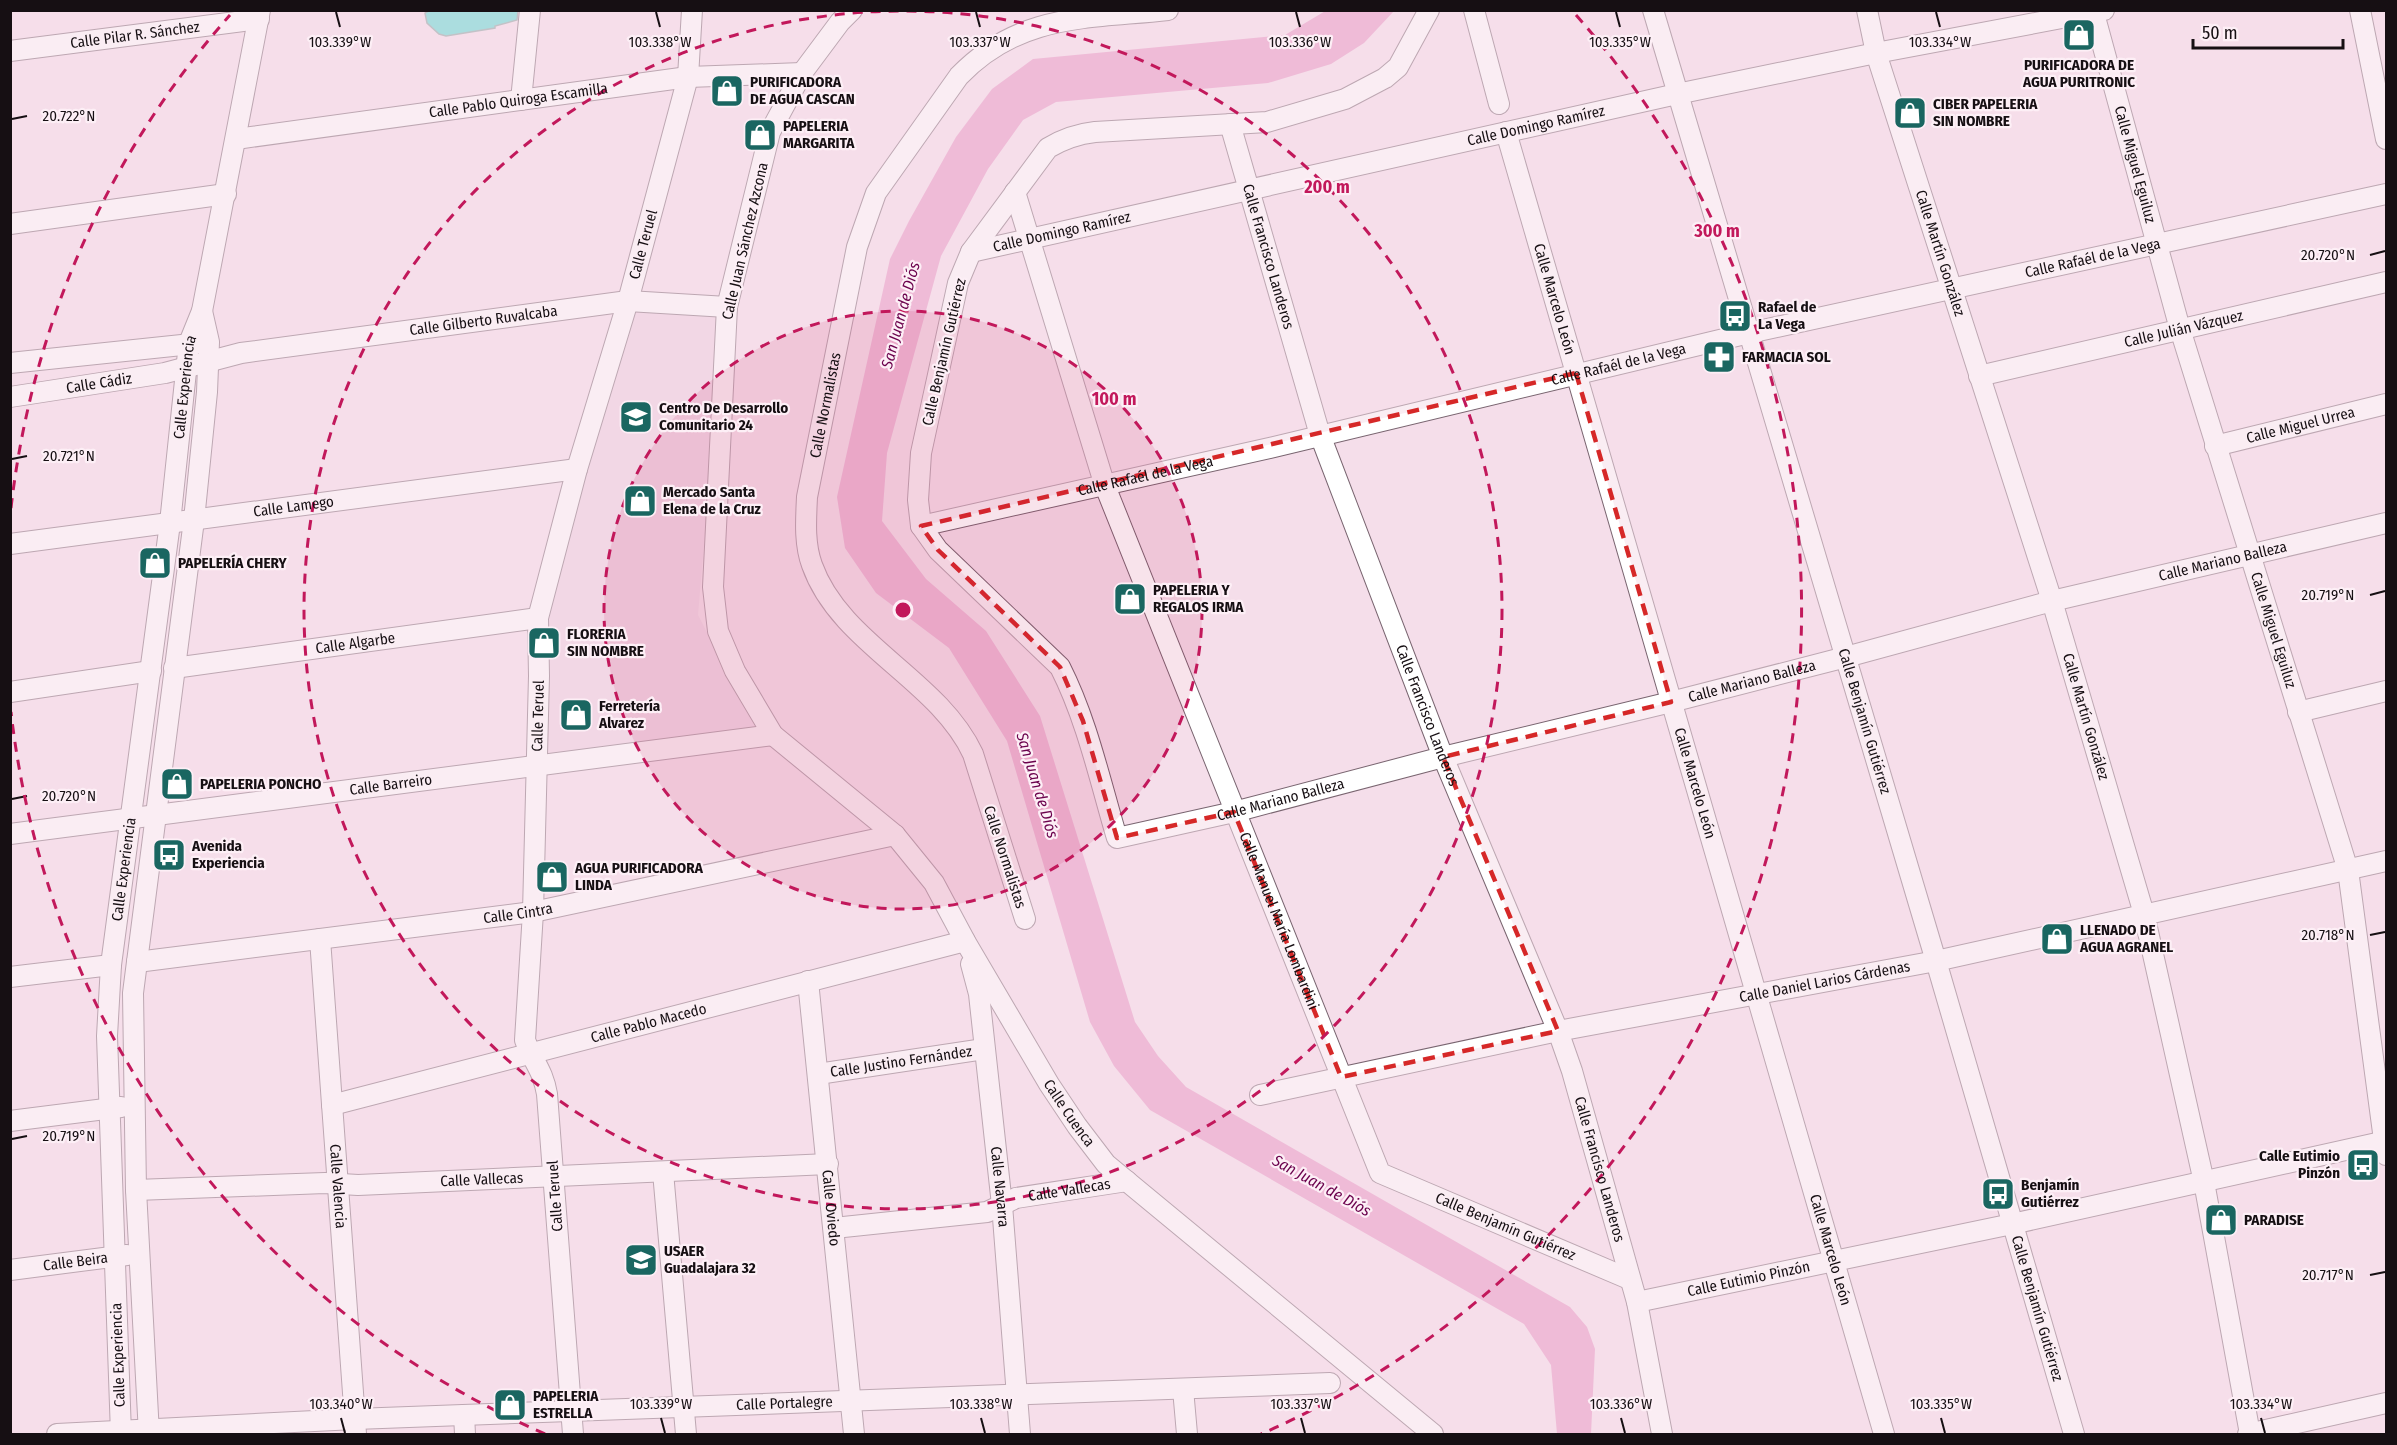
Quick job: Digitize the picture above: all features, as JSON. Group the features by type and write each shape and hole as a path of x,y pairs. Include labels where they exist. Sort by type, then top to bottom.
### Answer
{"street":[{"path":"521,100 530,10"},
{"name":"Calle Teruel","path":"573,1434 544,1080 541,1069 530,1054 525,1040 533,912 538,618 577,469 628,301 688,77 692,10"},
{"name":"Calle Juan Sánchez Azcona","path":"772,735 735,671 718,631 712,588 727,307 770,132 802,73 840,22 852,10"},
{"name":"Calle Normalistas","path":"1025,919 973,754 964,734 941,708 840,613 823,589 811,563 805,532 807,497 857,247 870,206 876,193 959,76 976,59 998,43 1042,25 1168,10"},
{"name":"Calle Benjamín Gutiérrez","path":"921,526 918,500 921,453 958,283 971,252 1048,148 1076,134 1267,122 1345,99 1376,84 1398,67 1429,10"},
{"path":"1474,10 1500,104"},
{"name":"Calle Benjamín Gutiérrez","path":"1653,10 2074,1434"},
{"name":"Calle Martín González","path":"1867,10 1876,53 2052,601 2144,914 2204,1182 2250,1434"},
{"path":"2360,10 2386,139"},
{"name":"Calle Domingo Ramírez","path":"971,252 1677,94 2097,11"},
{"name":"Calle Miguel Eguiluz","path":"2097,11 2155,243 2180,329 2348,870 2386,1146"},
{"name":"Calle Pilar R. Sánchez","path":"10,51 260,15"},
{"name":"Calle Experiencia","path":"121,1432 107,1036 111,965 170,523 187,368 199,343 202,311 260,15"},
{"name":"Calle Pablo Quiroga Escamilla","path":"236,139 688,77 802,73"},
{"name":"Calle Francisco Landeros","path":"1230,124 1320,435 1443,757 1558,1031 1572,1071 1637,1302"},
{"name":"Calle Marcelo León","path":"1506,132 1884,1434"},
{"name":"Calle Manuel María Lombardini","path":"1015,192 1105,486 1380,1173"},
{"path":"10,224 226,194"},
{"name":"Calle Rafaél de la Vega","path":"921,526 1105,486 1749,333 2386,194"},
{"name":"Calle Julián Vázquez","path":"1979,376 2386,282"},
{"name":"Calle Gilberto Ruvalcaba","path":"208,363 241,353 628,301 727,307"},
{"name":"Calle Experiencia","path":"149,1432 136,1190 132,1024 136,962 194,520 207,392 208,363 199,343"},
{"name":"Calle Gilberto Ruvalcaba","path":"10,363 199,343 241,353"},
{"name":"Calle Cádiz","path":"10,397 165,373 208,363"},
{"name":"Calle Miguel Urrea","path":"2215,446 2386,404"},
{"name":"Calle Lamego","path":"10,544 577,469"},
{"name":"Calle Mariano Balleza","path":"921,526 938,550 1060,667 1072,689 1083,721 1117,838 1234,812 1443,757 1671,702 2052,601 2386,523"},
{"name":"Calle Algarbe","path":"174,668 538,618"},
{"path":"10,692 151,671"},
{"path":"2298,712 2386,691"},
{"name":"Calle Barreiro","path":"10,834 772,735"},
{"name":"Calle Cuenca","path":"772,735 895,835 934,883 965,941 1049,1084 1106,1164 1433,1434"},
{"name":"Calle Cintra","path":"136,962 533,912 895,835"},
{"name":"Calle Daniel Larios Cárdenas","path":"1260,1095 1558,1031 1936,961 2386,861"},
{"name":"Calle Valencia","path":"320,939 356,1426"},
{"name":"Calle Pablo Macedo","path":"332,1105 965,941"},
{"name":"Calle Navarra","path":"965,941 979,994 1002,1205 1020,1434"},
{"path":"10,977 111,965"},
{"name":"Calle Oviedo","path":"808,981 854,1434"},
{"name":"Calle Justino Fernández","path":"818,1074 984,1049"},
{"path":"10,1121 134,1105"},
{"name":"Calle Eutimio Pinzón","path":"1637,1302 2204,1182 2386,1146"},
{"name":"Calle Vallecas","path":"136,1190 553,1177 828,1164"},
{"path":"663,1172 686,1434"},
{"name":"Calle Benjamín Gutiérrez","path":"1380,1173 1629,1280"},
{"name":"Calle Vallecas","path":"834,1228 987,1212 1016,1198 1127,1181"},
{"name":"Calle Beira","path":"10,1270 140,1254"},
{"path":"1637,1302 1662,1434"},
{"name":"Calle Portalegre","path":"57,1434 465,1425 571,1412 1330,1383"},
{"path":"1183,1389 1187,1434"},
{"path":"2250,1434 2386,1403"}],"highlighted area":[{"path":"1576,373 1671,702 1443,757 1558,1031 1341,1077 1234,812 1117,838 1083,721 1060,667 938,550 921,526"}],"shaded area":[{"name":"Mercado Santa Elena de la Cruz","path":"630,301 724,309 698,615 758,731 539,762 542,616"}],"water":[{"name":"San Juan de Diós","path":"1327,10 1394,11 1364,43 1331,64 1268,83 1056,102 1023,120 988,169 941,256 887,453 882,521 926,579 986,631 1040,716 1135,1022 1158,1056 1186,1087 1570,1307 1587,1327 1595,1349 1591,1434 1557,1434 1551,1365 1524,1324 1150,1110 1114,1066 1090,1022 1007,741 949,648 876,593 845,548 837,497 890,259 956,137 992,89 1033,59 1285,35"}],"building":[{"path":"430,10 518,10 517,20 495,26 495,28 446,36 439,34 427,23 425,13"}],"place":[{"name":"PURIFICADORA DE AGUA PURITRONIC","path":"2079,35"},
{"name":"PURIFICADORA DE AGUA CASCAN","path":"727,91"},
{"name":"CIBER PAPELERIA SIN NOMBRE","path":"1910,113"},
{"name":"PAPELERIA MARGARITA","path":"760,135"},
{"name":"Rafael de La Vega","path":"1735,316"},
{"name":"FARMACIA SOL","path":"1719,357"},
{"name":"Centro De Desarrollo Comunitario 24","path":"636,417"},
{"name":"Mercado Santa Elena de la Cruz","path":"640,501"},
{"name":"PAPELERÍA CHERY","path":"155,563"},
{"name":"PAPELERIA Y REGALOS IRMA","path":"1130,599"},
{"name":"FLORERIA SIN NOMBRE","path":"544,643"},
{"name":"Ferretería Alvarez","path":"576,715"},
{"name":"PAPELERIA PONCHO","path":"177,784"},
{"name":"Avenida Experiencia","path":"169,855"},
{"name":"AGUA PURIFICADORA LINDA","path":"552,877"},
{"name":"LLENADO DE AGUA AGRANEL","path":"2057,939"},
{"name":"Calle Eutimio Pinzón","path":"2363,1165"},
{"name":"Benjamín Gutiérrez","path":"1998,1194"},
{"name":"PARADISE","path":"2221,1220"},
{"name":"USAER Guadalajara 32","path":"641,1260"},
{"name":"PAPELERIA ESTRELLA","path":"510,1405"}]}
